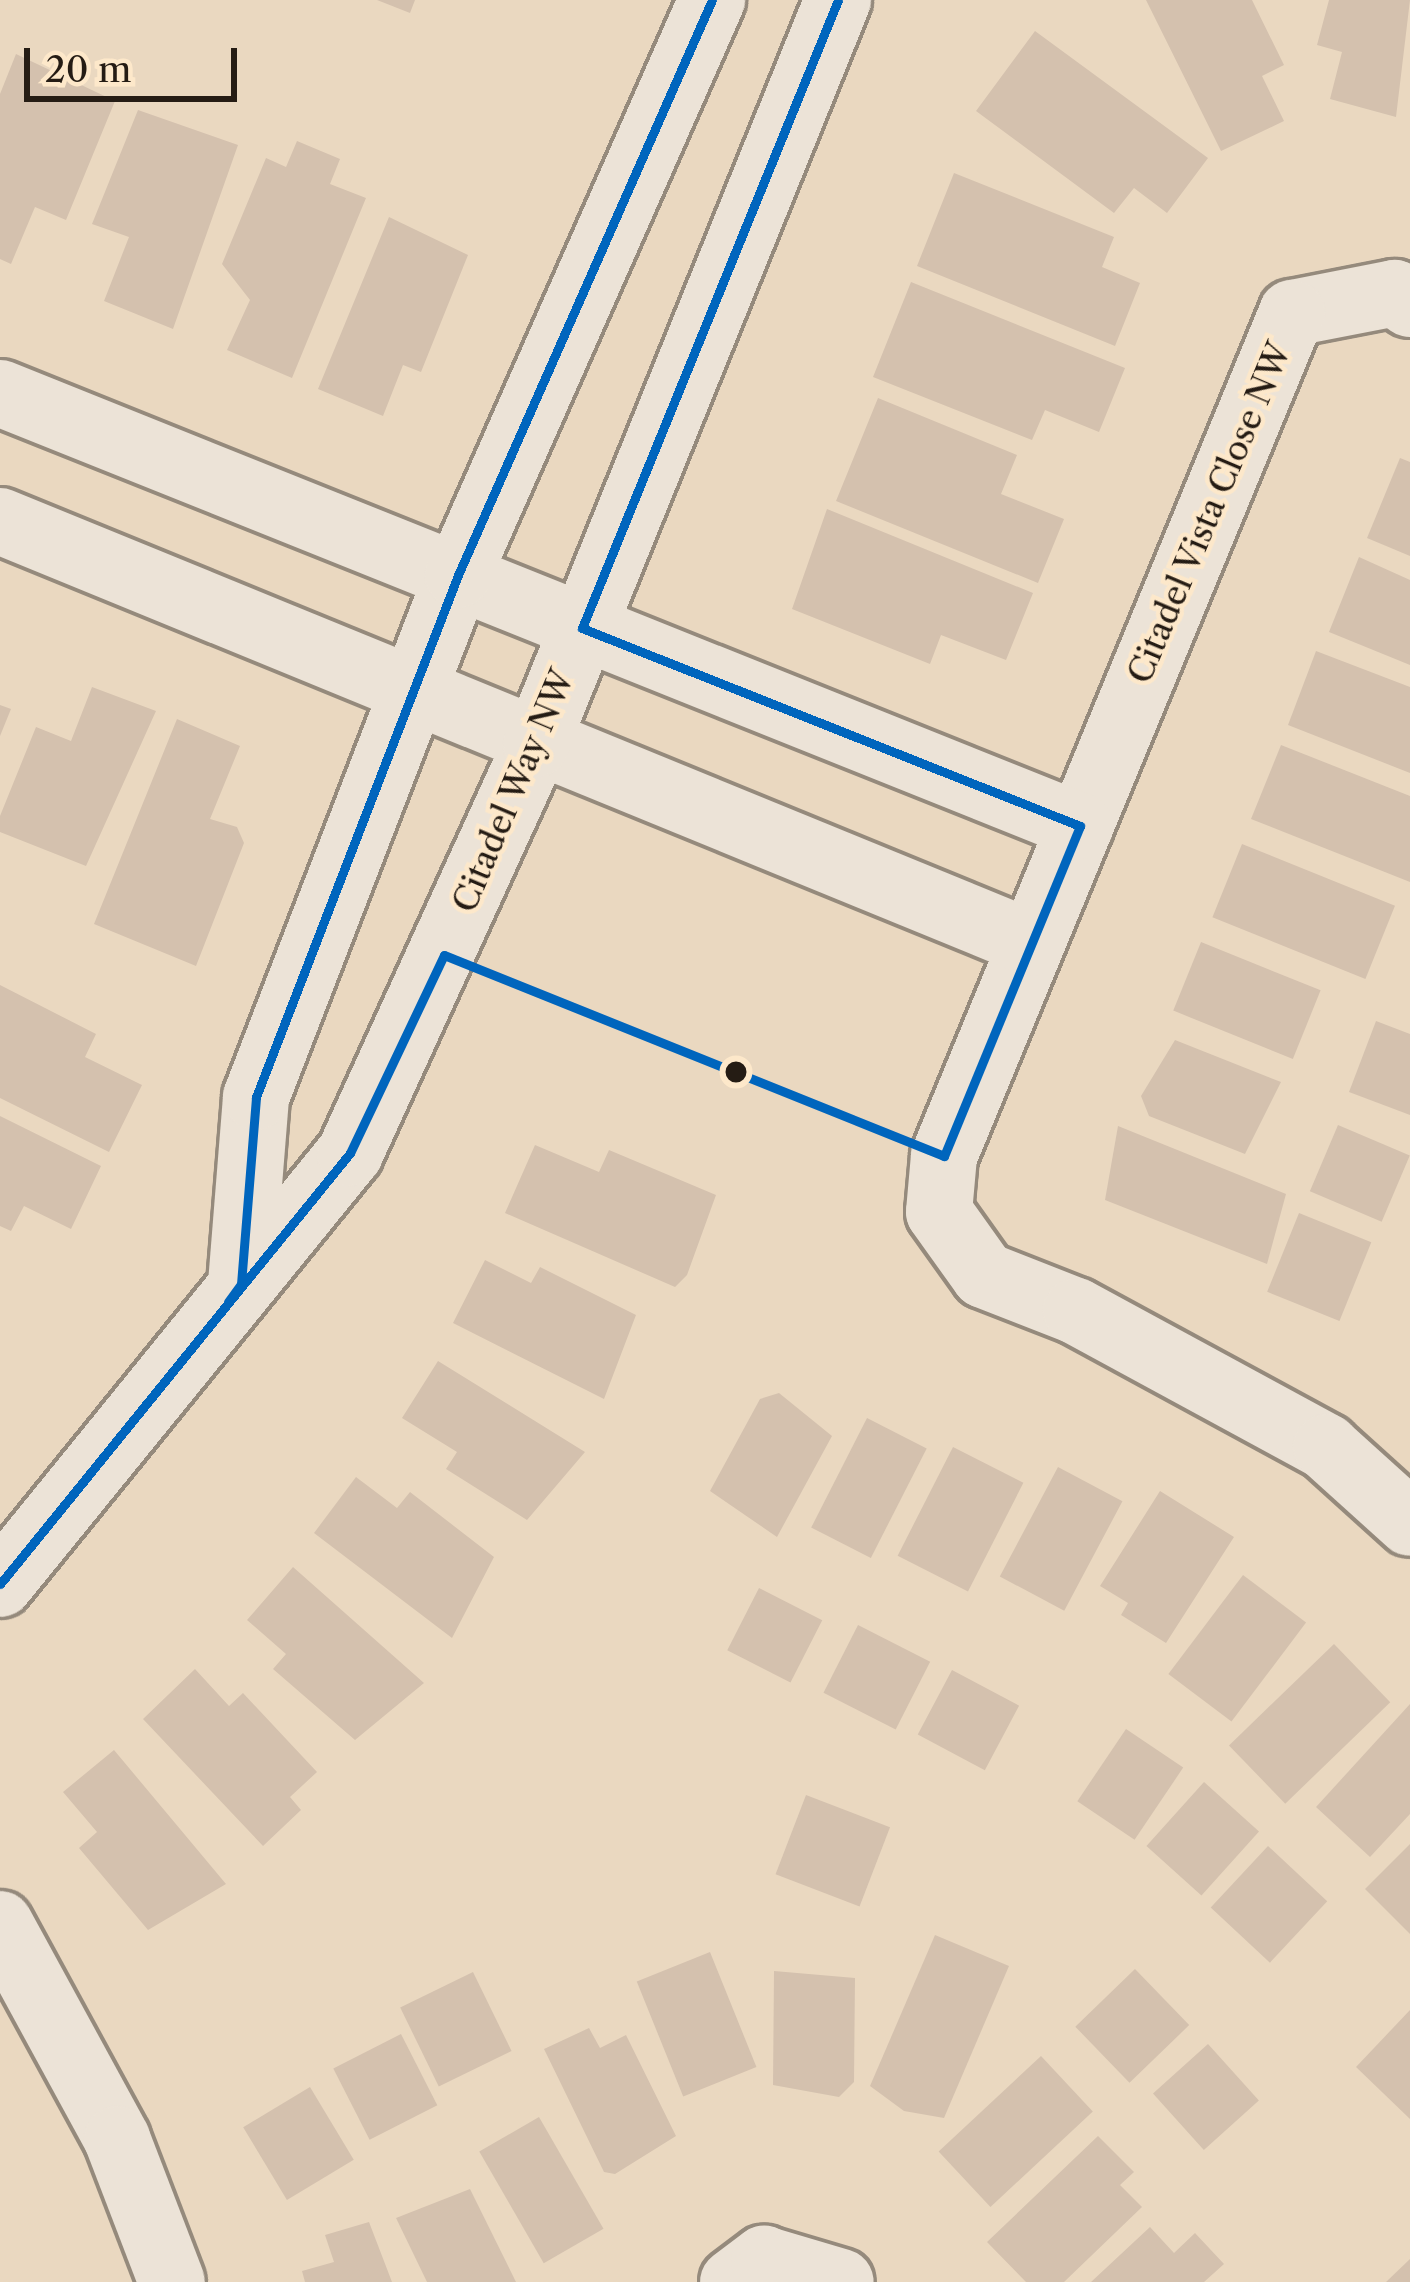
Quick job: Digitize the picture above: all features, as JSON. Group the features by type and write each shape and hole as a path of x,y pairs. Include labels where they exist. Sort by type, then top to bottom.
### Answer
{"street":[{"path":"241,1284 256,1096 458,575 712,0"},
{"name":"Citadel Way NW","path":"0,1584 350,1153 536,744 838,0"},
{"name":"Citadel Vista Close NW","path":"1410,304 1395,293 1292,314 944,1156 939,1212 984,1274 1076,1311 1326,1447 1410,1523"},
{"path":"0,393 1080,826"},
{"path":"0,521 1031,943"},
{"path":"0,1924 117,2139 172,2282"},
{"path":"733,2282 764,2259 841,2282"}],"building":[{"path":"377,0 415,0 410,13"},
{"path":"1146,0 1252,0 1284,65 1262,76 1284,121 1221,151"},
{"path":"1329,0 1410,0 1396,117 1330,99 1342,52 1317,45"},
{"path":"1035,31 1208,158 1167,213 1134,188 1114,213 976,111"},
{"path":"16,54 115,101 66,220 35,207 11,264 0,259 0,94"},
{"path":"138,110 238,145 173,329 104,301 129,237 92,224"},
{"path":"297,141 340,159 330,184 366,198 292,378 227,350 250,300 222,264 266,158 286,167"},
{"path":"954,173 1114,237 1102,267 1140,283 1115,346 917,266"},
{"path":"389,217 468,255 421,372 403,365 383,416 318,389"},
{"path":"911,282 1125,368 1099,432 1045,410 1032,440 873,377"},
{"path":"878,398 1017,455 1001,494 1064,519 1038,583 836,501"},
{"path":"1400,458 1410,462 1410,556 1367,538"},
{"path":"827,509 1033,593 1006,660 941,635 930,664 792,609"},
{"path":"1359,557 1410,580 1410,665 1329,632"},
{"path":"1316,651 1410,687 1410,773 1288,725"},
{"path":"92,687 156,711 86,866 0,832 0,816 36,727 71,741"},
{"path":"0,705 11,709 0,736"},
{"path":"177,719 240,746 210,819 237,827 244,843 196,966 94,924"},
{"path":"1281,745 1410,796 1410,882 1251,819"},
{"path":"1242,844 1395,906 1365,979 1212,917"},
{"path":"1201,942 1321,990 1293,1059 1173,1011"},
{"path":"0,985 96,1034 85,1057 142,1085 109,1152 0,1098"},
{"path":"1376,1021 1410,1034 1410,1115 1349,1092"},
{"path":"1175,1040 1281,1082 1245,1154 1149,1116 1141,1096"},
{"path":"0,1116 101,1166 71,1229 24,1206 11,1231 0,1226"},
{"path":"1338,1125 1410,1155 1382,1222 1310,1191"},
{"path":"1118,1126 1286,1194 1267,1264 1105,1200"},
{"path":"535,1145 599,1172 609,1150 716,1195 687,1275 675,1287 505,1213"},
{"path":"1299,1213 1371,1242 1339,1321 1267,1292"},
{"path":"485,1260 531,1283 540,1267 636,1315 604,1399 453,1323"},
{"path":"438,1361 585,1452 527,1520 446,1469 457,1452 402,1418"},
{"path":"779,1393 832,1436 777,1537 710,1491 760,1399"},
{"path":"867,1418 927,1448 871,1558 811,1528"},
{"path":"953,1447 1023,1483 968,1592 898,1556"},
{"path":"1058,1467 1122,1501 1064,1611 1000,1576"},
{"path":"356,1477 397,1508 410,1492 494,1557 452,1638 314,1533"},
{"path":"1160,1491 1234,1537 1166,1643 1121,1615 1128,1603 1100,1586"},
{"path":"293,1567 424,1683 355,1740 273,1669 286,1654 247,1620"},
{"path":"1243,1575 1306,1623 1231,1722 1168,1674"},
{"path":"759,1588 822,1620 790,1683 727,1650"},
{"path":"858,1625 930,1662 896,1729 823,1693"},
{"path":"1334,1644 1390,1702 1285,1804 1229,1745"},
{"path":"195,1669 229,1706 243,1693 317,1772 290,1797 301,1810 263,1846 143,1719"},
{"path":"952,1670 1019,1706 985,1770 918,1734"},
{"path":"1410,1704 1410,1814 1370,1857 1316,1807"},
{"path":"1126,1729 1183,1768 1135,1840 1077,1801"},
{"path":"114,1750 226,1884 148,1930 79,1848 97,1832 63,1792"},
{"path":"1204,1782 1259,1832 1201,1895 1146,1846"},
{"path":"806,1795 890,1827 860,1907 776,1874"},
{"path":"1410,1844 1410,1934 1365,1889"},
{"path":"1268,1846 1327,1901 1270,1963 1211,1907"},
{"path":"935,1935 1009,1966 944,2118 904,2111 870,2086"},
{"path":"710,1952 756,2067 683,2097 637,1982"},
{"path":"1135,1969 1189,2025 1129,2083 1075,2027"},
{"path":"774,1971 855,1978 854,2082 839,2097 773,2085"},
{"path":"473,1972 512,2051 439,2087 400,2008"},
{"path":"1410,2010 1410,2119 1356,2067"},
{"path":"589,2028 600,2048 626,2035 676,2136 615,2174 604,2172 544,2049"},
{"path":"401,2034 437,2105 370,2140 333,2069"},
{"path":"1208,2044 1259,2100 1204,2150 1153,2094"},
{"path":"1041,2056 1093,2112 990,2207 939,2151"},
{"path":"310,2087 354,2160 287,2200 243,2127"},
{"path":"539,2117 603,2229 544,2263 479,2152"},
{"path":"1098,2136 1134,2172 1120,2185 1142,2207 1064,2282 1026,2282 987,2242"},
{"path":"470,2189 516,2282 427,2282 396,2218"},
{"path":"369,2222 392,2282 305,2282 302,2271 334,2262 325,2235"},
{"path":"1150,2227 1174,2253 1195,2233 1224,2264 1204,2282 1091,2282"},
{"path":"1410,2259 1410,2282 1386,2282"}],"transit line":[{"path":"228,1302 241,1284 256,1097 458,575 712,0"},
{"path":"0,1584 350,1153 444,955 944,1156 1080,826 582,628 838,0"}]}
